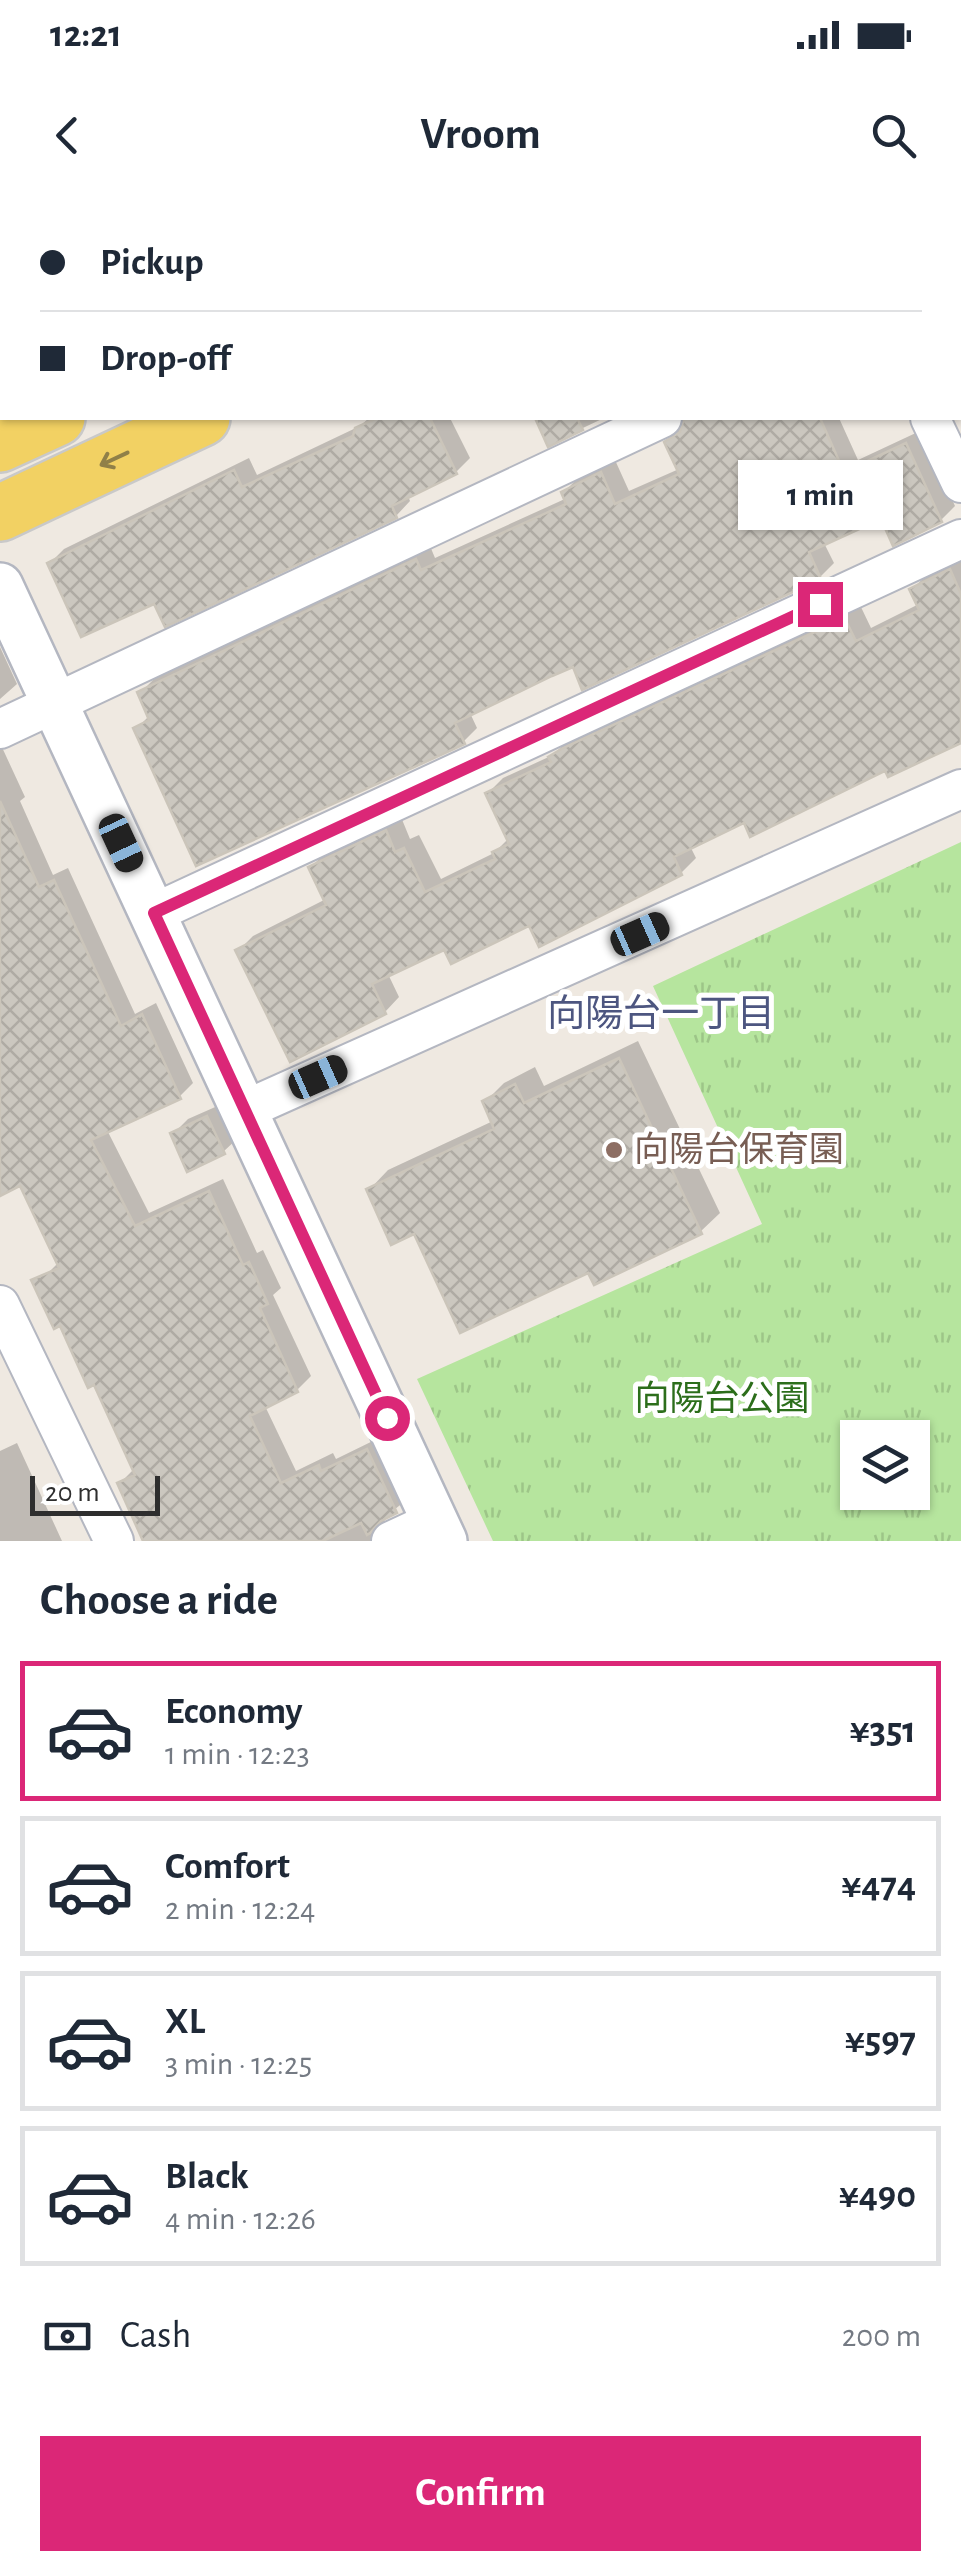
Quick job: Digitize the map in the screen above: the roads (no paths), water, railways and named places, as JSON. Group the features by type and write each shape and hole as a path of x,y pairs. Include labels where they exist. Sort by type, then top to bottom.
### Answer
{"main road":[{"path":"0,444 53,420"},
{"path":"0,514 198,420"}],"street":[{"path":"0,730 658,420"},
{"path":"931,420 961,483"},
{"path":"154,913 961,539"},
{"path":"0,586 247,1109 439,1531 391,1541"},
{"path":"247,1109 961,790"},
{"path":"0,1305 114,1541"}],"place":[{"name":"向陽台保育園","path":"614,1150"}],"district":[{"name":"向陽台一丁目","path":"661,1015"}],"park label":[{"name":"向陽台公園","path":"722,1399"}]}
